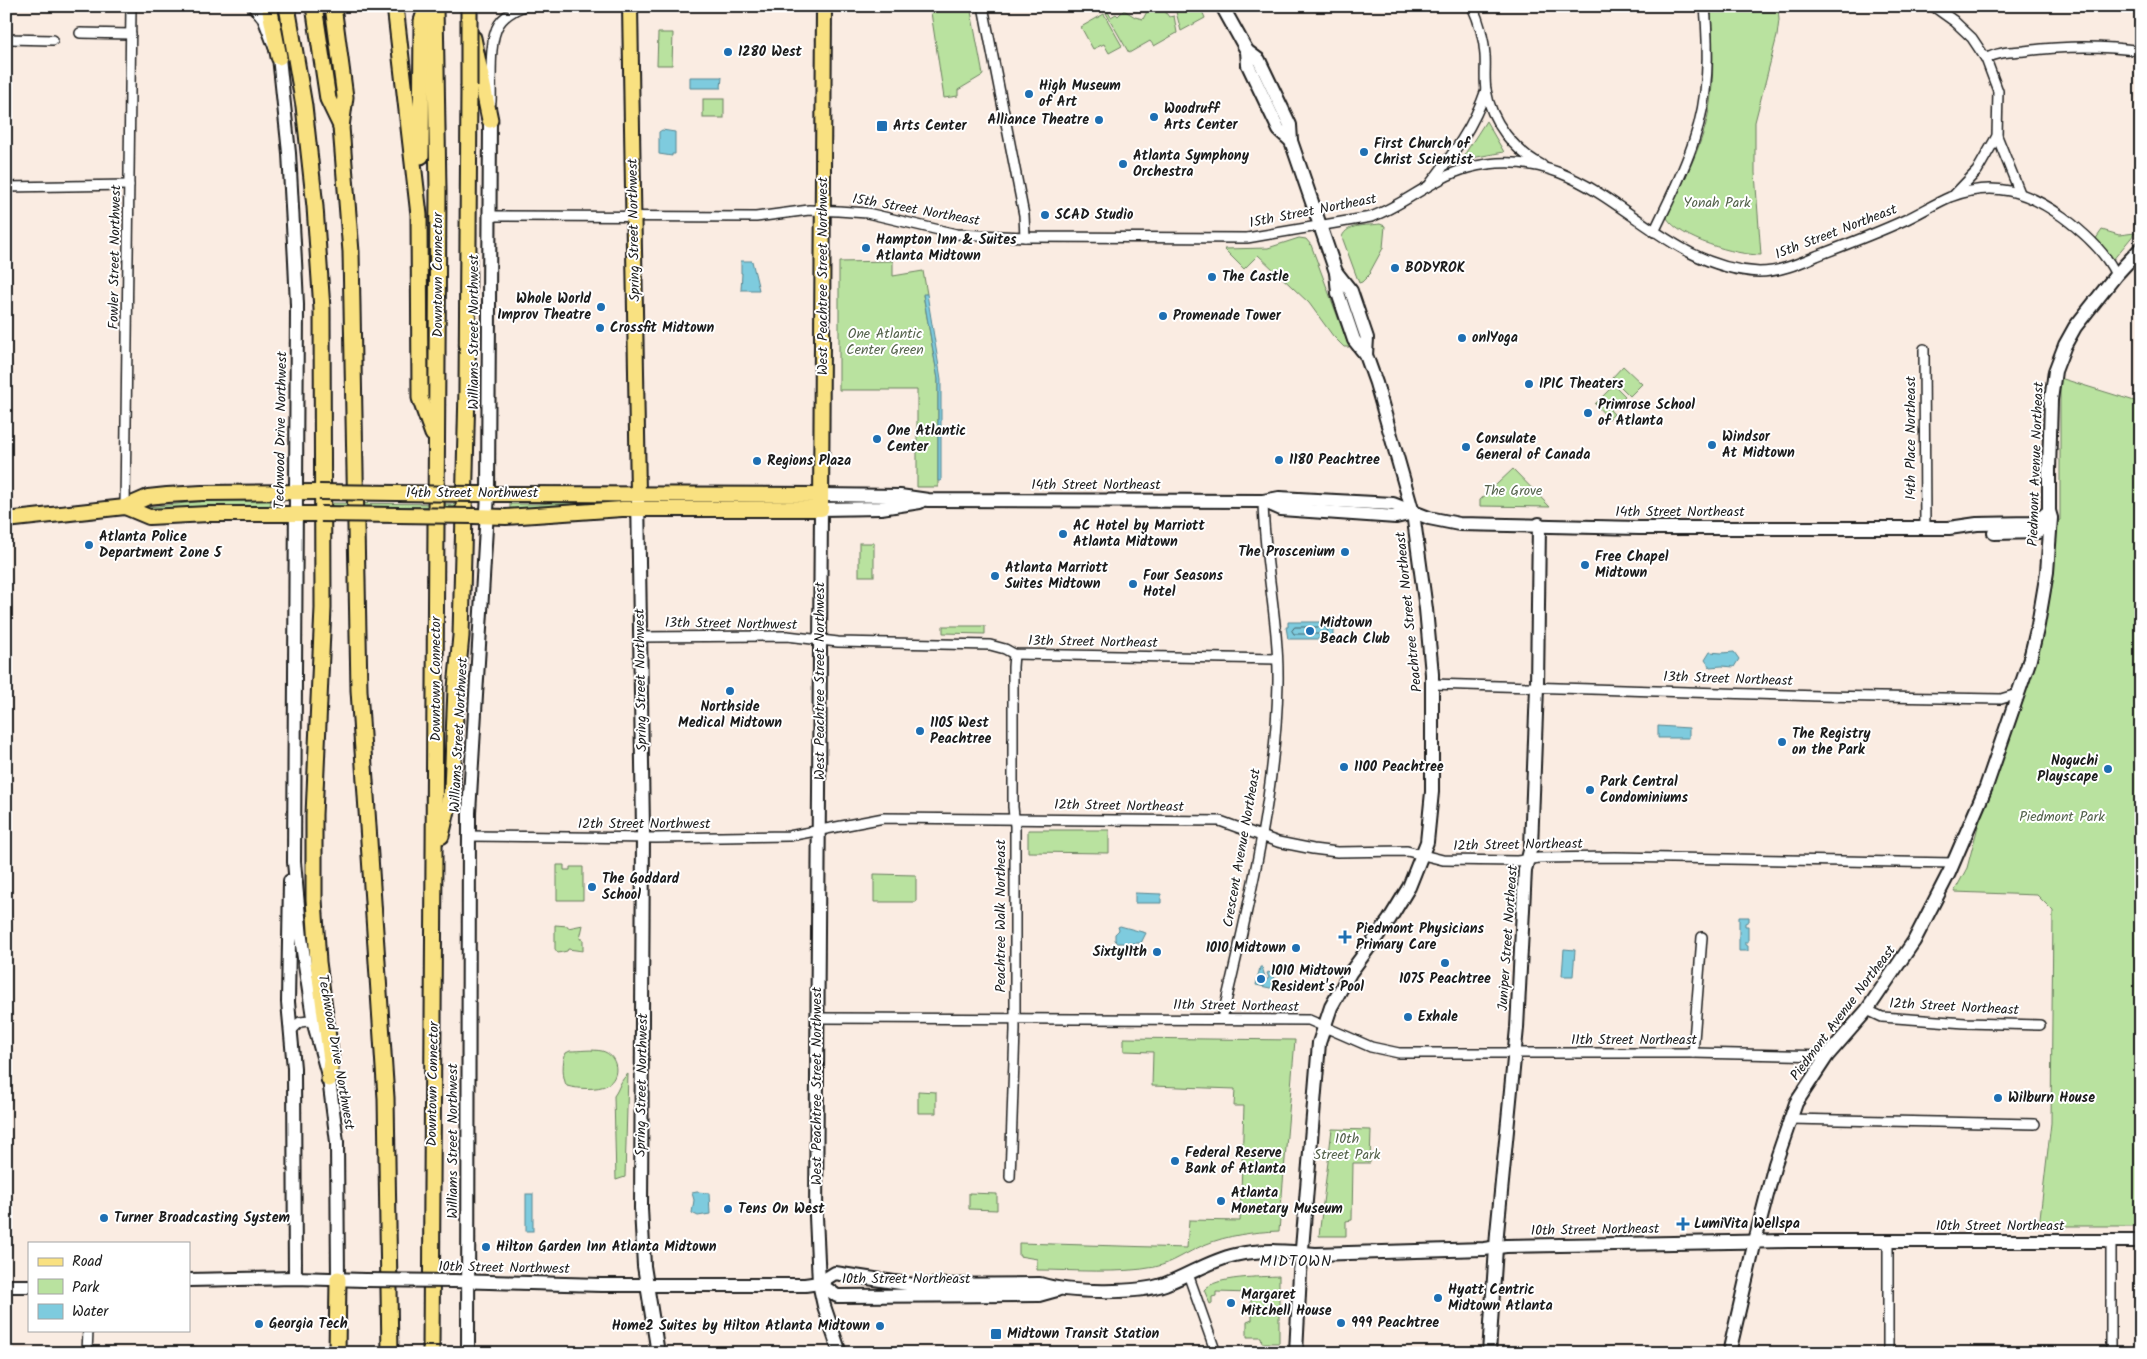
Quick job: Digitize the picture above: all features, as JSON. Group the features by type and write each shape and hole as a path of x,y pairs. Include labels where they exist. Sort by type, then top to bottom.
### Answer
{"highway":[{"path":"269,6 279,57"},
{"path":"276,6 279,57"},
{"path":"287,6 304,106 315,207 322,309 323,608 314,815 314,899 318,962 332,1060 328,1080"},
{"path":"314,6 328,99 341,127"},
{"path":"333,6 345,97 341,127 351,252 359,690 386,1108 390,1353"},
{"path":"395,6 419,215 420,398 437,444"},
{"path":"419,215 422,191 422,21 427,6"},
{"name":"Downtown Connector","path":"430,1353 435,862 438,191 435,6"},
{"path":"435,862 452,789 456,688 461,636 467,389 468,6"},
{"path":"468,6 490,120"},
{"path":"337,1353 338,1279"}],"main road":[{"name":"Techwood Drive Northwest","path":"254,6 264,18 279,57 289,153 297,305 294,862 314,1024 328,1080 337,1142 338,1279"},
{"name":"Spring Street Northwest","path":"630,6 643,838 641,1208 644,1266 658,1353"},
{"name":"West Peachtree Street Northwest","path":"824,6 816,1216 819,1283 824,1306 840,1353"},
{"name":"Peachtree Street Northeast","path":"1222,6 1247,52 1248,65 1279,130 1291,141 1336,272 1338,293 1354,340 1366,355 1413,512 1426,609 1432,684 1432,792 1428,836 1422,855 1401,902 1350,973 1331,1007 1319,1043 1296,1353"},
{"name":"Williams Street Northwest","path":"468,1353 469,836 480,516 488,494 490,120"},
{"name":"Piedmont Avenue Northeast","path":"1729,1353 1755,1241 1789,1119 1804,1089 1827,1056 1868,1010 1914,941 1954,863 1986,786 2030,658 2040,617 2048,558 2051,400 2055,371 2065,345 2076,327 2116,275 2141,248"},
{"name":"14th Street Northwest","path":"6,520 125,508 148,497 202,493 821,495"},
{"name":"14th Street Northeast","path":"821,495 900,496 928,500 1264,501 1281,508 1362,515 1396,517 1413,512 1434,520 1459,524 1539,524 1638,528 1949,528 1977,524 2022,524 2036,522 2049,517"},
{"name":"14th Street Northeast","path":"821,509 900,506 928,500"},
{"name":"14th Street Northwest","path":"125,508 149,517 208,514 506,517 638,509 821,509"},
{"path":"2038,532 2049,517"},
{"name":"Juniper Street Northeast","path":"1489,1353 1496,1247 1515,1053 1525,870 1531,847 1537,687 1539,524"},
{"name":"Piedmont Avenue Northeast","path":"2022,524 2038,532 2043,540 2048,558"},
{"name":"14th Street Northeast","path":"1949,528 1974,532 2038,532"},
{"name":"Techwood Drive Northwest","path":"294,862 289,893 288,1002 294,1068 295,1278"},
{"name":"10th Street Northeast","path":"1057,1290 1040,1284 914,1285 835,1273 819,1283 837,1296 1039,1295 1057,1290 1138,1290 1164,1284 1212,1262 1253,1252 1342,1254 1496,1247 1755,1241 2141,1241"},
{"name":"10th Street Northwest","path":"190,1280 295,1278 648,1285 804,1285 819,1283"},
{"path":"6,1286 28,1286"}],"street":[{"name":"Fowler Street Northwest","path":"125,508 131,6"},
{"path":"490,120 496,30 507,15 524,6"},
{"path":"983,6 1024,215 1025,237"},
{"path":"1472,6 1481,29 1485,53 1486,90 1495,116 1512,143 1531,158 1555,170"},
{"path":"1654,232 1688,157 1700,121 1708,60 1705,6"},
{"path":"1933,6 1966,32 1986,59 1995,77 1998,91 1997,136 2020,193"},
{"path":"80,33 131,34"},
{"path":"6,39 53,40"},
{"path":"1986,59 1998,54 2072,46 2106,46 2141,51"},
{"path":"1429,186 1454,153 1475,119 1486,90"},
{"path":"1949,198 1973,176 1997,136"},
{"name":"15th Street Northeast","path":"490,216 756,217 798,211 824,210 867,214 956,234 1025,237 1247,238 1382,213 1429,186 1467,169 1495,164 1521,164 1555,170 1594,189 1654,232 1679,246 1707,260 1747,270 1772,271 1790,266 1888,228 1949,198 1991,188 2005,189 2020,193 2058,214 2088,239 2109,261 2116,275"},
{"path":"6,187 130,185"},
{"name":"14th Place Northeast","path":"1924,349 1924,528"},
{"name":"Crescent Avenue Northeast","path":"1222,1019 1268,797 1278,702 1277,659 1264,501"},
{"name":"13th Street Northwest","path":"640,637 787,636 820,640"},
{"name":"13th Street Northeast","path":"820,640 990,645 1005,649 1014,654 1277,659"},
{"name":"Peachtree Walk Northeast","path":"1010,1177 1014,1018 1014,819 1012,762 1014,654"},
{"name":"13th Street Northeast","path":"1432,684 1819,696 2001,699 2014,695 2020,689"},
{"name":"12th Street Northeast","path":"819,831 831,827 884,818 1220,821 1278,842 1325,850 1407,851 1443,860 1517,861 1577,857 1747,858 1954,863"},
{"name":"12th Street Northwest","path":"469,836 643,838 789,836 819,831"},
{"path":"1693,1054 1702,937"},
{"name":"12th Street Northeast","path":"1868,1010 1882,1017 1965,1023 2040,1025"},
{"name":"11th Street Northeast","path":"818,1018 1309,1020 1364,1045 1391,1052 1827,1056"},
{"path":"291,1031 300,1022 309,1021 314,1024"},
{"path":"1789,1119 2035,1124"},
{"path":"1888,1241 1888,1353"},
{"path":"2111,1241 2111,1353"},
{"path":"1188,1274 1216,1353"},
{"path":"88,1332 88,1353"}],"green space":[{"path":"930,6 970,6 983,75 958,90 958,96 944,98"},
{"path":"1150,6 1170,6 1166,9 1166,13 1169,17 1174,16 1177,33 1154,46 1150,41 1129,53 1106,13 1108,12 1111,17 1116,14 1118,16 1124,10 1135,17 1143,19"},
{"path":"1172,6 1200,6 1205,18 1181,31 1175,8"},
{"name":"Yonah Park","path":"1714,6 1778,6 1777,36 1755,122 1755,173 1761,255 1724,249 1696,239 1674,226 1667,218 1667,214 1696,154 1707,119 1713,72 1711,9"},
{"path":"1104,14 1122,46 1109,53 1104,44 1093,49 1081,27"},
{"path":"658,33 673,33 672,65 657,65"},
{"path":"703,99 724,99 724,118 703,118"},
{"path":"1486,121 1504,152 1461,160"},
{"path":"1380,224 1385,226 1383,248 1371,273 1359,283 1342,237 1348,229 1353,227"},
{"path":"2102,230 2119,235 2135,233 2112,261 2109,254 2095,240"},
{"path":"1299,238 1306,239 1311,245 1349,347 1344,347 1333,336 1309,303 1258,255 1244,269 1224,249 1268,248"},
{"name":"One Atlantic Center Green","path":"893,261 893,276 923,271 927,294 923,295 938,379 938,487 917,487 917,390 839,390 839,262"},
{"path":"1623,366 1642,384 1630,396 1612,378"},
{"name":"Piedmont Park","path":"2060,378 2141,403 2141,1226 2039,1226 2051,1123 2053,911 2037,895 1954,892 1967,868 2038,599 2046,526 2060,520"},
{"path":"1614,385 1625,396 1610,410 1614,414 1609,419 1595,404"},
{"name":"The Grove","path":"1513,469 1550,507 1480,506 1480,500"},
{"path":"215,500 271,500 270,506 217,506 148,512 146,509 148,507"},
{"path":"612,500 586,502 539,511 510,512 510,504 539,504"},
{"path":"320,503 452,504 461,507 330,506"},
{"path":"859,543 874,543 874,576 859,576"},
{"path":"943,626 985,626 985,634 943,633"},
{"path":"1028,830 1109,830 1109,853 1028,852"},
{"path":"557,865 564,865 564,870 570,870 570,867 583,867 583,900 557,900"},
{"path":"874,874 916,875 916,902 874,902"},
{"path":"555,925 568,926 568,928 583,925 580,939 583,939 583,951 568,949 558,953 555,949"},
{"path":"1124,1038 1295,1040 1279,1231 1231,1236 1204,1245 1168,1263 1155,1267 1112,1271 1037,1270 1037,1259 1019,1256 1019,1243 1187,1248 1189,1220 1240,1221 1244,1106 1234,1106 1235,1089 1152,1086 1153,1052 1124,1051"},
{"path":"594,1050 607,1053 612,1057 616,1066 614,1077 603,1087 582,1088 567,1086 563,1074 563,1065 566,1053 570,1051"},
{"path":"628,1074 625,1177 616,1180 614,1096 623,1079"},
{"path":"918,1091 936,1092 936,1113 918,1113"},
{"name":"10th Street Park","path":"1332,1129 1371,1130 1370,1163 1353,1163 1352,1220 1346,1221 1346,1236 1319,1236"},
{"path":"969,1193 997,1194 997,1210 969,1209"},
{"path":"1279,1276 1279,1309 1251,1308 1251,1293 1216,1292 1216,1296 1212,1297 1212,1303 1210,1304 1204,1290 1210,1285 1228,1280"},
{"path":"1252,1311 1279,1311 1279,1343 1262,1343 1261,1337 1247,1337 1247,1322 1252,1320"}],"water":[{"path":"690,77 722,77 721,88 690,88"},
{"path":"662,130 675,132 675,154 672,154 672,156 659,154 659,132"},
{"path":"741,261 752,261 759,290 741,290"},
{"path":"923,294 927,294 941,379 941,481 938,481 938,379"},
{"name":"Midtown Beach Club","path":"1288,622 1333,622 1333,639 1288,639 1286,627 1288,627"},
{"path":"1710,652 1734,652 1739,659 1734,667 1710,667 1705,660"},
{"path":"1658,726 1689,728 1689,738 1658,738"},
{"path":"1135,893 1161,894 1161,903 1135,903"},
{"path":"1739,917 1749,917 1749,921 1745,923 1745,926 1748,926 1748,942 1745,942 1745,945 1748,946 1748,951 1739,951"},
{"path":"1120,926 1146,933 1141,943 1118,943 1115,940 1115,934"},
{"path":"1564,949 1575,950 1573,976 1562,976"},
{"name":"1010 Midtown Resident's Pool","path":"1260,967 1262,967 1266,980 1269,978 1267,973 1269,972 1276,979 1286,982 1284,991 1256,985"},
{"path":"692,1193 709,1193 710,1214 698,1216 692,1213 694,1200"},
{"path":"526,1194 533,1194 533,1231 526,1231"}],"place":[{"name":"1280 West","path":"728,52"},
{"name":"High Museum of Art","path":"1029,94"},
{"name":"Woodruff Arts Center","path":"1154,117"},
{"name":"Alliance Theatre","path":"1099,120"},
{"name":"Arts Center","path":"882,126"},
{"name":"First Church of Christ Scientist","path":"1364,152"},
{"name":"Atlanta Symphony Orchestra","path":"1123,164"},
{"name":"SCAD Studio","path":"1045,215"},
{"name":"Hampton Inn & Suites Atlanta Midtown","path":"866,248"},
{"name":"BODYROK","path":"1395,268"},
{"name":"The Castle","path":"1212,277"},
{"name":"Whole World Improv Theatre","path":"601,307"},
{"name":"Promenade Tower","path":"1163,316"},
{"name":"Crossfit Midtown","path":"600,328"},
{"name":"onlYoga","path":"1462,338"},
{"name":"IPIC Theaters","path":"1529,384"},
{"name":"Primrose School of Atlanta","path":"1588,413"},
{"name":"One Atlantic Center","path":"877,439"},
{"name":"Windsor At Midtown","path":"1712,445"},
{"name":"Consulate General of Canada","path":"1466,447"},
{"name":"1180 Peachtree","path":"1279,460"},
{"name":"Regions Plaza","path":"757,461"},
{"name":"AC Hotel by Marriott Atlanta Midtown","path":"1063,534"},
{"name":"Atlanta Police Department Zone 5","path":"89,545"},
{"name":"The Proscenium","path":"1345,552"},
{"name":"Free Chapel Midtown","path":"1585,565"},
{"name":"Atlanta Marriott Suites Midtown","path":"995,576"},
{"name":"Four Seasons Hotel","path":"1133,584"},
{"name":"Midtown Beach Club","path":"1310,631"},
{"name":"Northside Medical Midtown","path":"730,691"},
{"name":"1105 West Peachtree","path":"920,731"},
{"name":"The Registry on the Park","path":"1782,742"},
{"name":"1100 Peachtree","path":"1344,767"},
{"name":"Noguchi Playscape","path":"2108,769"},
{"name":"Park Central Condominiums","path":"1590,790"},
{"name":"The Goddard School","path":"592,887"},
{"name":"Piedmont Physicians Primary Care","path":"1345,937"},
{"name":"1010 Midtown","path":"1296,948"},
{"name":"Sixty11th","path":"1157,952"},
{"name":"1075 Peachtree","path":"1445,963"},
{"name":"1010 Midtown Resident's Pool","path":"1261,979"},
{"name":"Exhale","path":"1408,1017"},
{"name":"Wilburn House","path":"1998,1098"},
{"name":"Federal Reserve Bank of Atlanta","path":"1175,1161"},
{"name":"Atlanta Monetary Museum","path":"1221,1201"},
{"name":"Tens On West","path":"728,1209"},
{"name":"Turner Broadcasting System","path":"104,1218"},
{"name":"LumiVita Wellspa","path":"1683,1224"},
{"name":"Hilton Garden Inn Atlanta Midtown","path":"486,1247"},
{"name":"Hyatt Centric Midtown Atlanta","path":"1438,1298"},
{"name":"Margaret Mitchell House","path":"1231,1303"},
{"name":"999 Peachtree","path":"1341,1323"},
{"name":"Georgia Tech","path":"259,1324"},
{"name":"Home2 Suites by Hilton Atlanta Midtown","path":"880,1326"},
{"name":"Midtown Transit Station","path":"996,1334"}],"district":[{"name":"MIDTOWN","path":"1296,1262"}]}
